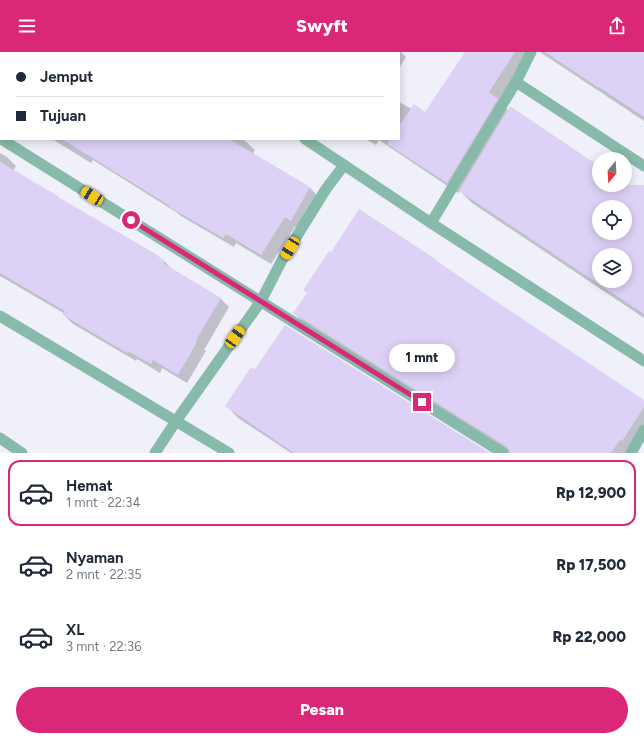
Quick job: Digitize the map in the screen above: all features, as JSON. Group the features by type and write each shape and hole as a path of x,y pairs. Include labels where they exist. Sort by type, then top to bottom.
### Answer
{"street":[{"path":"431,223 516,82 531,52"},
{"path":"516,82 644,166"},
{"path":"3,140 503,453"},
{"path":"306,140 431,223 644,361"},
{"path":"155,453 261,301 282,260 326,189 344,165"},
{"path":"0,316 229,453"},
{"path":"631,453 644,430"},
{"path":"0,438 22,453"}],"building":[{"path":"465,52 515,52 489,92 498,99 447,183 387,144 389,140 400,140 400,125 414,104 425,112"},
{"path":"545,52 644,52 644,117 599,88"},
{"path":"510,106 592,161 592,192 632,192 632,185 644,185 644,314 605,288 632,288 632,248 592,248 592,279 459,191"},
{"path":"64,140 231,140 310,187 291,221 285,217 261,255 226,234 223,238 169,207 170,206"},
{"path":"0,162 159,256 165,261 163,263 221,298 196,340 197,342 178,375 153,360 151,364 128,351 127,353 63,315 65,311 0,273"},
{"path":"359,209 644,400 644,407 622,441 620,440 611,453 510,453 507,447 293,313 307,293 303,290 329,251 331,252"},
{"path":"285,325 490,453 294,453 225,406 251,367 255,369"}],"route":[{"path":"131,220 422,402"}]}
